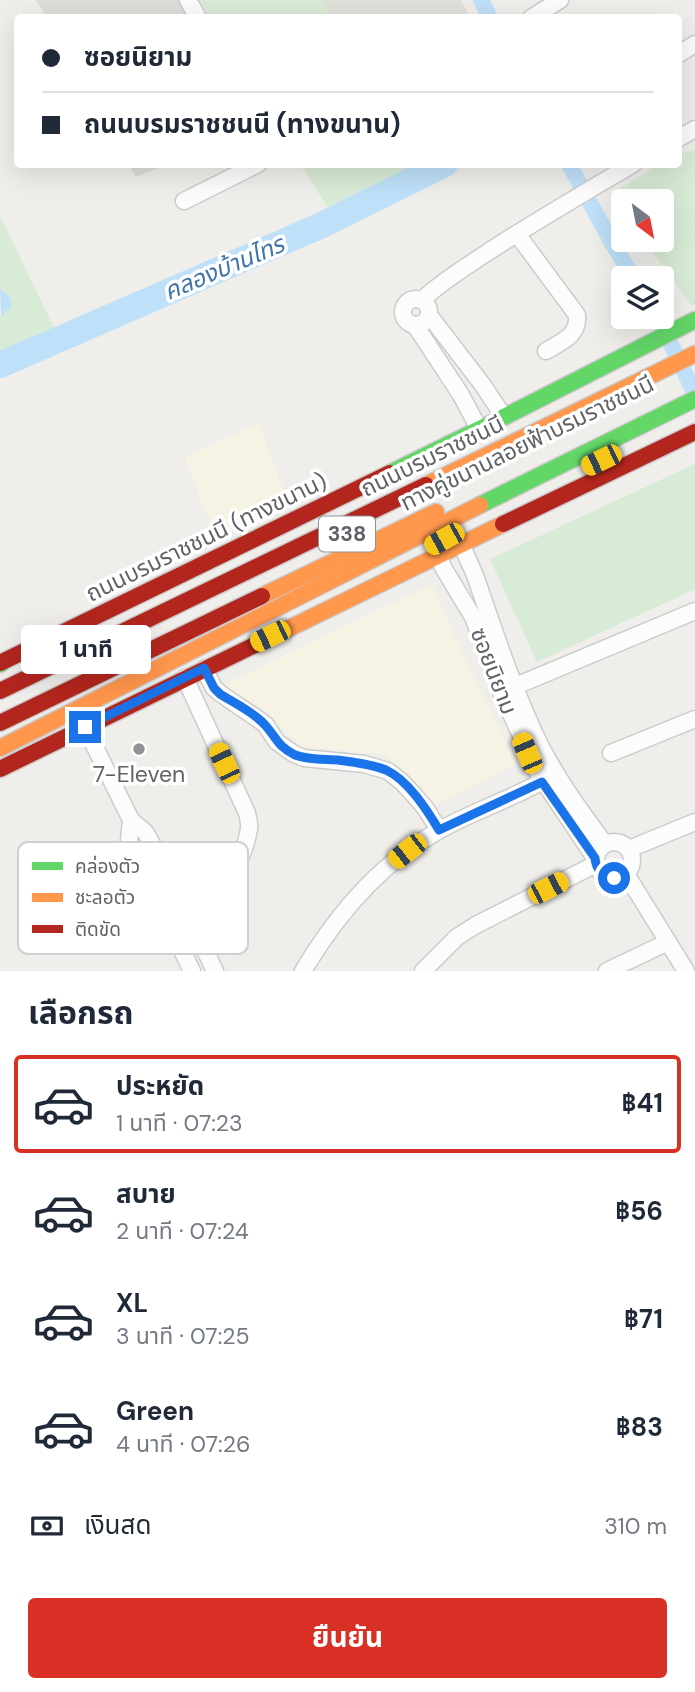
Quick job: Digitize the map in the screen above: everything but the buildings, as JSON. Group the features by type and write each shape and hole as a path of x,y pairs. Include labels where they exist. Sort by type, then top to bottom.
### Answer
{"main road":[{"name":"ถนนบรมราชชนนี (ทางขนาน)","path":"1,663 479,429 661,344 695,320"},
{"path":"445,446 566,396 661,344 695,335"},
{"name":"ถนนบรมราชชนนี","path":"0,691 695,354"},
{"name":"ทางคู่ขนานลอยฟ้าบรมราชชนนี","path":"0,703 695,366"},
{"name":"ทางคู่ขนานลอยฟ้าบรมราชชนนี","path":"0,723 695,387"},
{"path":"314,615 455,533 693,408"},
{"name":"338","path":"0,748 451,520 693,408"},
{"name":"338","path":"0,769 695,432"},
{"path":"0,761 16,754 33,753"}],"street":[{"path":"537,14 560,0"},
{"path":"184,201 250,168"},
{"path":"422,300 437,286 517,233 626,168"},
{"path":"517,233 577,315 578,326 573,334 546,351"},
{"path":"429,315 424,323 410,324 404,319 403,306 413,298 422,300 428,306 429,315 504,417"},
{"path":"415,325 461,395 479,429"},
{"name":"ซอยนิยาม","path":"462,544 487,611 527,753 572,800 605,844"},
{"name":"ซอยนิยาม","path":"438,555 473,617 508,689"},
{"path":"508,689 695,611"},
{"path":"204,668 214,688 265,724 284,748 304,758 364,764 388,771 414,795 439,830"},
{"path":"185,678 247,813 249,827 245,842"},
{"path":"611,753 695,719"},
{"path":"85,727 131,820 146,833 151,842"},
{"path":"303,971 320,942 355,898 382,870 439,830 549,777"},
{"name":"ซอยนิยาม","path":"549,777 595,861"},
{"path":"128,842 131,820"},
{"path":"629,849 695,822"},
{"path":"615,841 629,849 632,864 626,874 614,878 602,874 595,861 597,852 605,844 615,841"},
{"path":"423,971 457,937 595,861"},
{"path":"626,874 686,971"},
{"path":"607,971 668,942"},
{"path":"184,954 192,971"},
{"path":"207,954 215,971"}],"shaded area":[{"path":"36,0 199,0 207,14 44,14"},
{"path":"321,0 461,0 468,14 330,14"},
{"path":"131,168 158,168 136,177"},
{"path":"258,423 288,502 216,540 185,457"},
{"path":"432,584 516,763 436,805 383,754 302,747 264,709 221,686"}],"green space":[{"path":"199,0 321,0 330,14 207,14"},
{"path":"695,149 695,304 692,306 674,281 674,266 663,266 653,252 674,252 674,189 619,189 653,168 682,168 682,154"},
{"path":"303,168 422,168 330,211"},
{"path":"0,216 55,330 0,357 0,316 12,306 10,297 0,289"},
{"path":"695,464 695,589 537,662 490,559"}],"water":[{"path":"0,289 10,297 12,306 1,316"}],"waterway":[{"path":"481,0 488,14"},
{"name":"คลองบ้านไทร","path":"0,365 322,225 437,168"},
{"path":"571,168 626,266"},
{"path":"664,329 695,394"}],"traffic: fast":[{"path":"390,473 695,320"},
{"path":"480,505 695,399"}],"traffic: slow":[{"path":"426,485 695,354"},
{"path":"0,748 480,505"},
{"path":"262,596 436,512"},
{"path":"261,642 503,524"}],"traffic: jam":[{"path":"503,524 695,432"},
{"path":"0,663 390,473"},
{"path":"0,691 426,485"},
{"path":"0,723 262,596"},
{"path":"0,769 261,642"}],"place":[{"name":"7-Eleven","path":"139,749"}],"route":[{"path":"85,727 204,668 220,694 265,724 284,748 304,758 364,764 388,771 414,795 439,830 542,782 595,858 598,870 614,878"}]}
